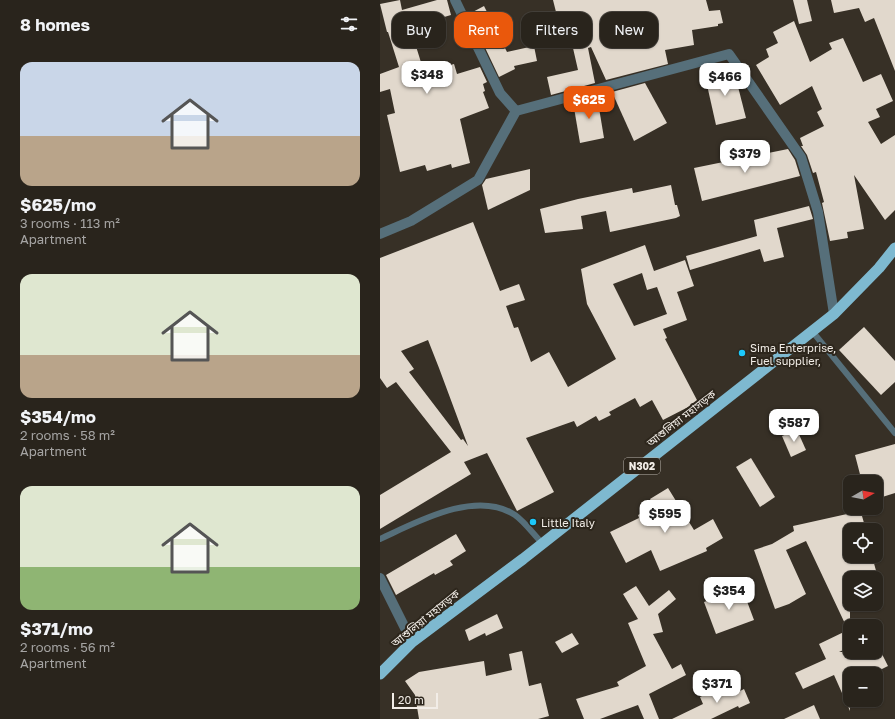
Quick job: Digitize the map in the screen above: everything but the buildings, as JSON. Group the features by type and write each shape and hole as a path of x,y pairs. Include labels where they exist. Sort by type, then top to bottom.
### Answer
{"highway":[{"name":"আশুলিয়া মহাসড়ক","path":"380,674 412,642 543,544 834,314 879,268 895,248"}],"street":[{"path":"455,0 500,93 516,111"},
{"path":"380,234 411,221 478,180 516,111 729,54 801,157 818,212 834,314"},
{"path":"380,578 412,642"}],"lane":[{"path":"812,331 895,432"},
{"path":"380,539 422,519 469,505 493,505 516,515 543,544"}],"place":[{"name":"Sima Enterprise, Fuel supplier,","path":"742,353"},
{"name":"Little Italy","path":"533,522"}]}
